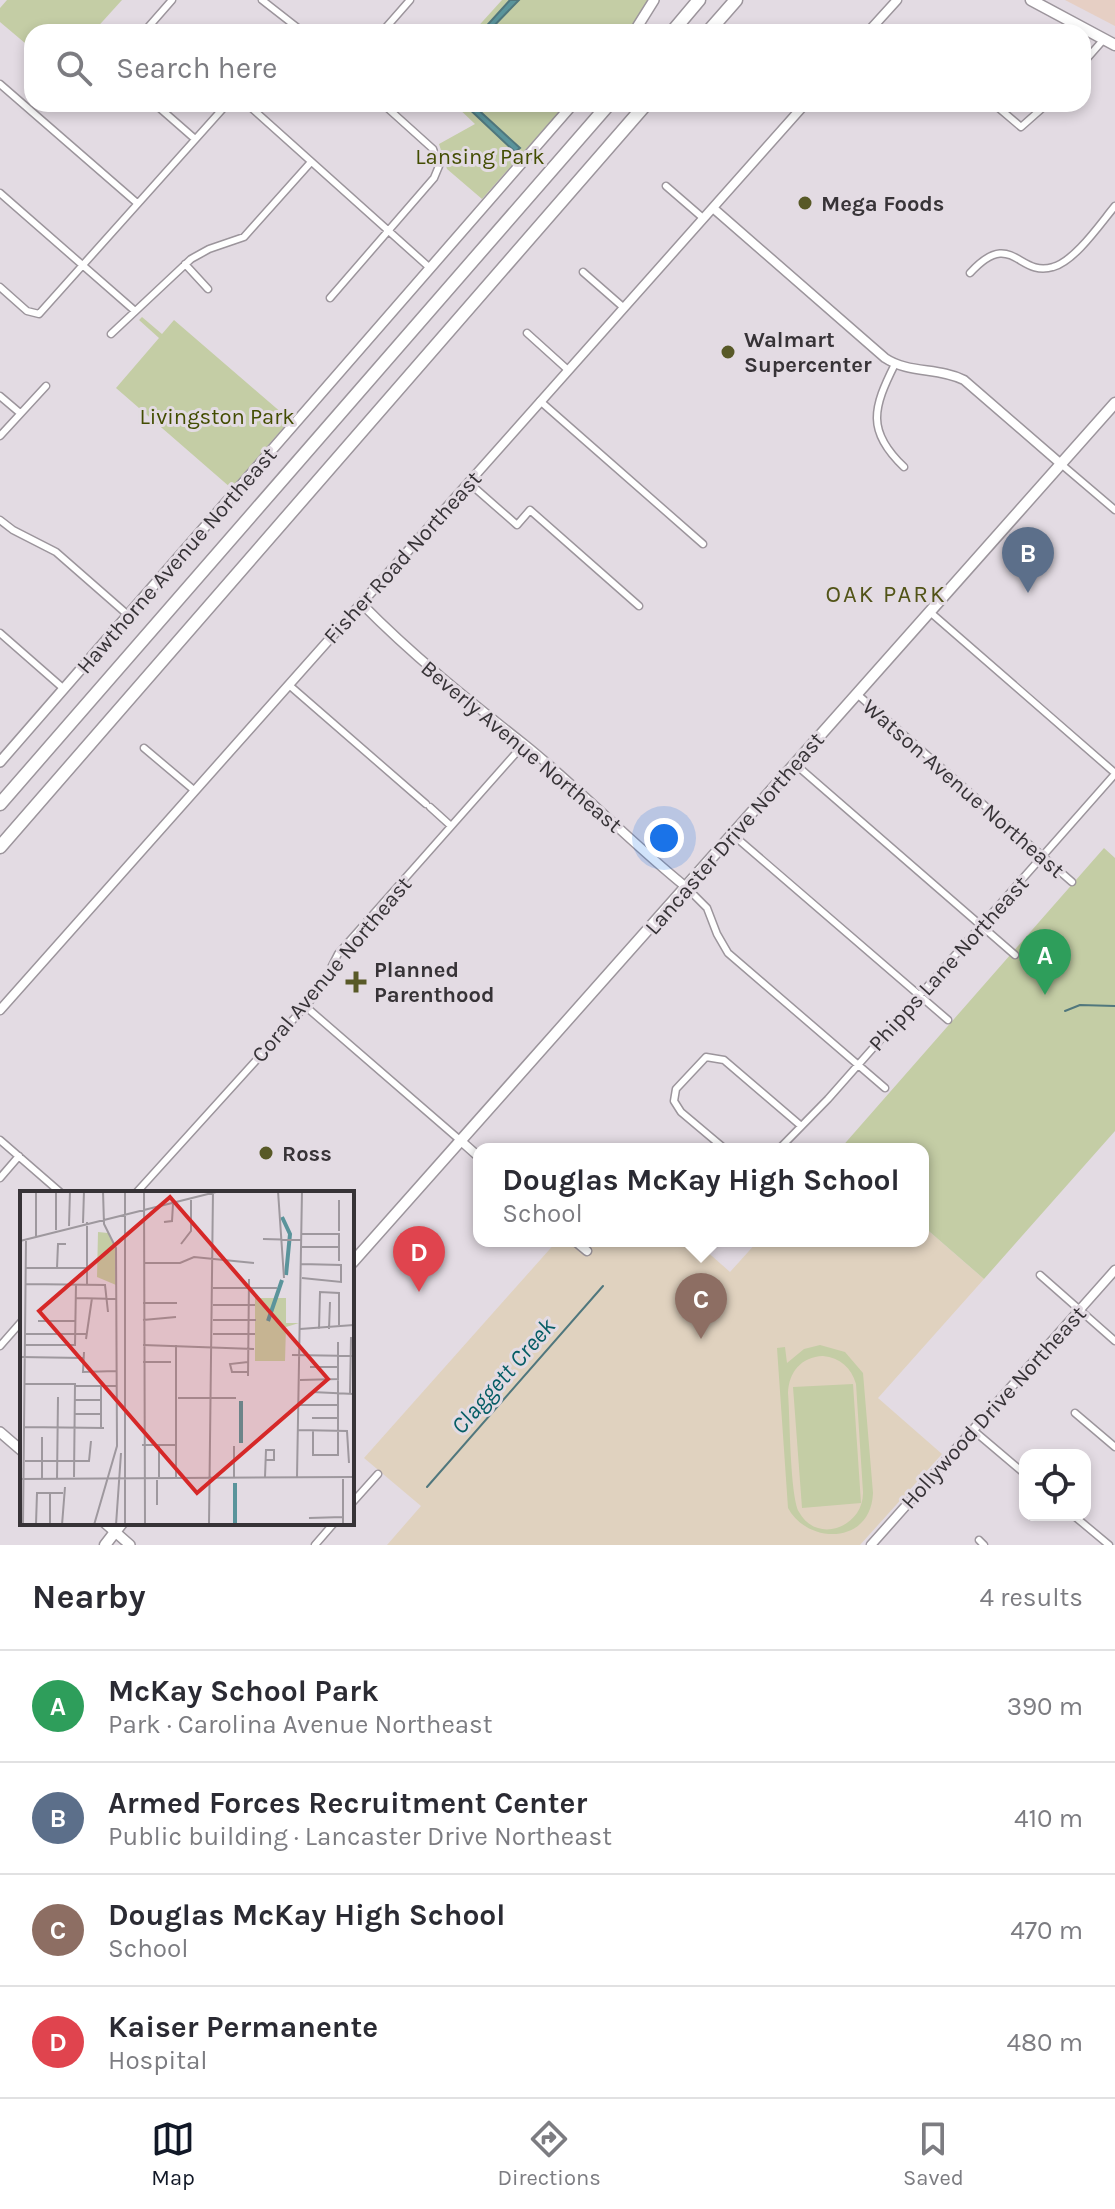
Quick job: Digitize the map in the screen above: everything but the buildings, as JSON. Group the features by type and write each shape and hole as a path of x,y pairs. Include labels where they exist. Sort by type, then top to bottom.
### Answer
{"highway":[{"path":"679,24 699,0"},
{"path":"715,24 736,0"},
{"path":"0,804 602,112"},
{"path":"0,847 639,112"}],"main road":[{"path":"639,24 654,0"},
{"path":"1031,0 1076,24"},
{"path":"1091,32 1115,45"},
{"name":"Hawthorne Avenue Northeast","path":"0,762 566,112"},
{"name":"Lancaster Drive Northeast","path":"354,1261 1115,403"},
{"path":"0,1432 20,1449"},
{"path":"105,1545 119,1527 130,1545"}],"street":[{"path":"151,24 172,0"},
{"path":"262,0 288,24"},
{"path":"389,24 410,0"},
{"path":"875,24 897,0"},
{"path":"1091,54 1104,39"},
{"path":"0,84 24,105"},
{"path":"32,112 137,203"},
{"path":"164,112 195,139"},
{"path":"0,287 36,315 220,112"},
{"path":"256,112 430,268"},
{"path":"330,298 434,178 439,162 433,149 392,112"},
{"name":"Fisher Road Northeast","path":"0,1010 798,112"},
{"path":"1003,112 1021,127 1039,112"},
{"path":"111,334 185,264 199,254 244,237 311,162"},
{"path":"666,186 703,218"},
{"path":"0,193 135,311"},
{"path":"970,273 981,260 992,254 1006,253 1039,268 1052,268 1073,255 1115,206"},
{"path":"713,208 895,364 946,372 964,380 1115,510"},
{"path":"185,264 208,289"},
{"path":"583,272 623,307"},
{"path":"527,333 568,370"},
{"path":"895,364 878,404 876,427 885,447 904,467"},
{"path":"0,436 46,386"},
{"path":"0,396 20,413"},
{"path":"540,401 703,544"},
{"path":"468,482 517,525 530,510 639,606"},
{"path":"0,520 56,552 128,615"},
{"name":"Beverly Avenue Northeast","path":"361,603 440,677 492,722 524,744 686,887 707,908 728,953 885,1088"},
{"path":"930,612 1115,774"},
{"path":"0,633 64,689"},
{"path":"289,685 451,826"},
{"name":"Watson Avenue Northeast","path":"857,694 1072,882"},
{"name":"Coral Avenue Northeast","path":"138,1191 305,1006 324,983 338,954 524,744"},
{"path":"144,748 195,791"},
{"path":"795,764 1015,955"},
{"name":"Phipps Lane Northeast","path":"784,1143 1115,774"},
{"path":"732,834 948,1020"},
{"path":"305,1006 473,1152"},
{"path":"718,1143 681,1112 674,1101 676,1089 706,1057 724,1060 800,1125"},
{"path":"0,1140 59,1191"},
{"path":"0,1178 19,1156"},
{"path":"582,1247 587,1251"},
{"name":"Hollywood Drive Northeast","path":"871,1545 1115,1270"},
{"path":"1040,1275 1115,1341"},
{"path":"0,1346 20,1323"},
{"path":"1075,1413 1115,1447"},
{"path":"973,1430 1019,1469"},
{"path":"354,1501 378,1474"},
{"path":"1080,1521 1109,1545"},
{"path":"315,1545 332,1525"}],"shaded area":[{"path":"1065,0 1115,0 1115,26"},
{"path":"929,1231 984,1279 878,1398 942,1454 860,1545 387,1545 421,1506 364,1458 552,1247 702,1247 730,1272 753,1247 929,1247"}],"green space":[{"path":"7,0 122,0 100,24 24,24 24,42 0,22 0,8"},
{"path":"502,0 649,0 632,24 480,24"},
{"name":"Lansing Park","path":"462,112 559,112 482,199 447,169 439,144 475,124"},
{"name":"Livingston Park","path":"142,317 162,334 174,320 290,420 231,488 116,388 159,338 139,320"},
{"path":"1104,848 1115,858 1115,1131 984,1279 929,1231 929,1143 845,1143"},
{"path":"820,1345 845,1352 863,1373 873,1493 870,1510 862,1522 837,1534 809,1529 788,1508 777,1348 785,1347 787,1363 804,1349","holes":["829,1357 848,1368 856,1384 863,1492 856,1515 838,1528 827,1529 807,1522 796,1503 788,1393 791,1378 798,1367 808,1359"]},
{"path":"853,1384 861,1503 802,1508 793,1387"}],"water":[{"path":"510,0 519,0 496,24 488,24"},
{"path":"472,112 481,112 520,148 515,152"}],"waterway":[{"name":"Claggett Creek","path":"1065,1011 1080,1005 1115,1006"},
{"name":"Claggett Creek","path":"427,1487 603,1286"}],"place":[{"name":"Mega Foods","path":"805,203"},
{"name":"Walmart Supercenter","path":"728,352"},
{"name":"Armed Forces Recruitment Center","path":"1028,593"},
{"name":"Planned Parenthood","path":"356,982"},
{"name":"McKay School Park","path":"1045,995"},
{"name":"Ross","path":"266,1153"},
{"name":"Kaiser Permanente","path":"419,1292"},
{"name":"Douglas McKay High School","path":"701,1339"}],"district":[{"name":"OAK PARK","path":"886,594"}]}
